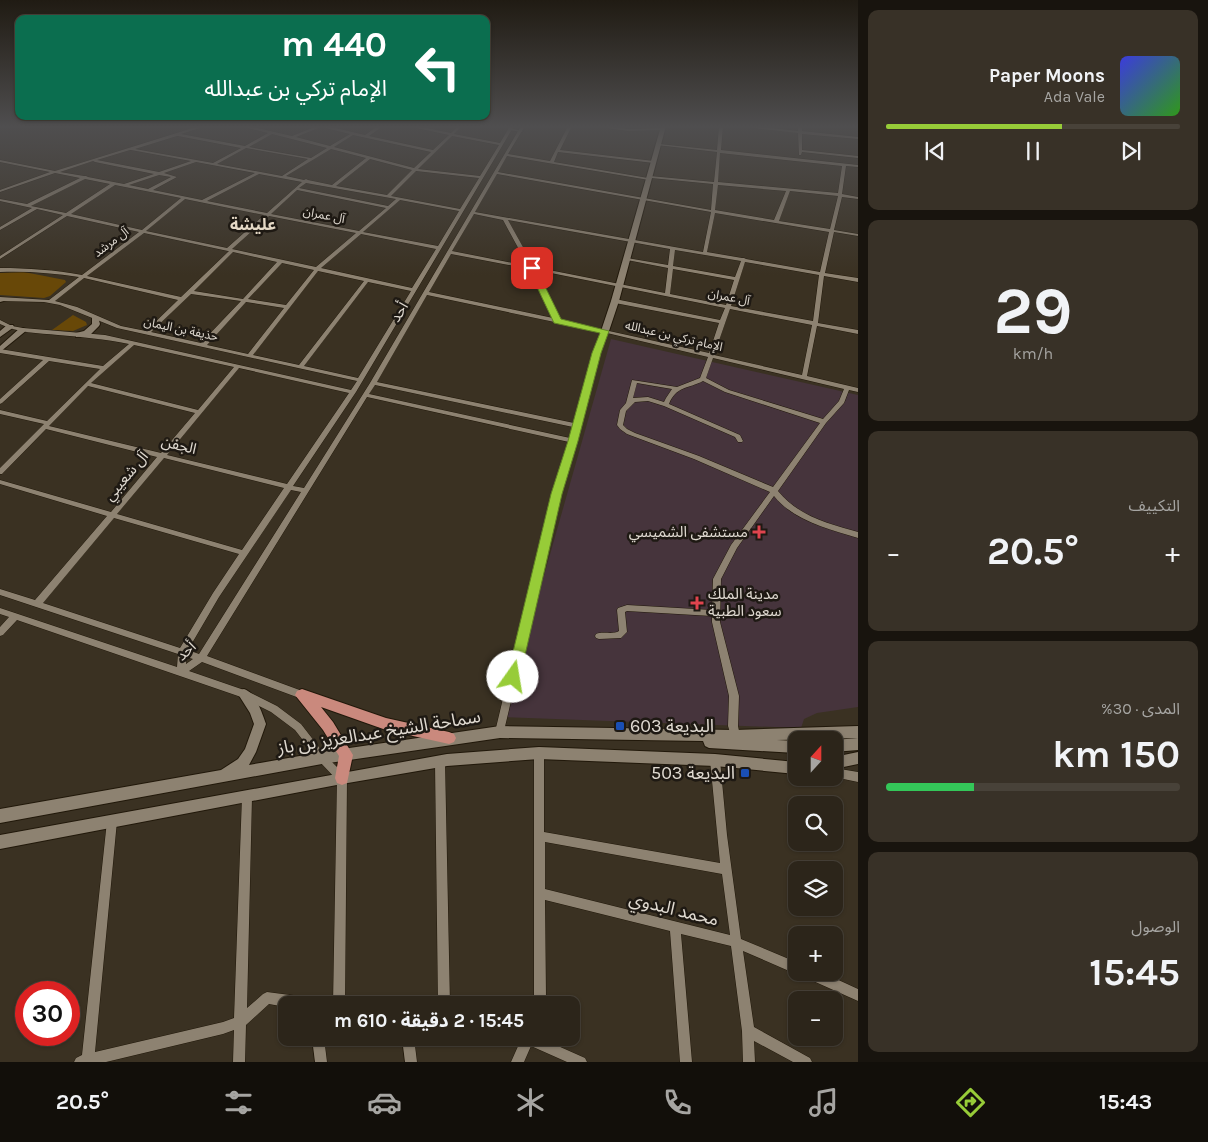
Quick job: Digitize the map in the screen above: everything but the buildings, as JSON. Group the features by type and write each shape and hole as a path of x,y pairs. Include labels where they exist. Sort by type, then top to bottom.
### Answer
{"main road":[{"path":"302,696 386,724 449,738"},
{"path":"302,696 328,726 346,755 342,778"}],"street":[{"path":"0,190 37,176"},
{"path":"0,190 45,176"},
{"name":"آل عمران","path":"80,176 438,248"},
{"path":"125,185 155,176"},
{"path":"150,190 175,177 168,176"},
{"path":"203,201 253,176"},
{"path":"284,176 461,210"},
{"path":"334,185 346,176"},
{"path":"389,196 409,176"},
{"path":"477,176 482,176"},
{"name":"أحد","path":"181,672 182,652 244,553 290,488 353,392 482,176"},
{"name":"أحد","path":"181,672 201,658 373,382 495,176"},
{"path":"510,176 644,200 858,235"},
{"path":"634,176 858,198"},
{"path":"704,252 713,211 716,176"},
{"path":"804,378 815,324 822,274 843,176"},
{"path":"27,206 86,177"},
{"path":"650,178 620,285 596,353 573,441 556,494 500,732 660,738 788,746"},
{"path":"147,333 230,250 306,180"},
{"path":"0,252 116,183"},
{"path":"296,189 389,207"},
{"path":"776,222 788,190"},
{"name":"آل مرشد","path":"50,302 185,197"},
{"path":"249,356 317,269 400,198"},
{"path":"0,200 413,290"},
{"path":"0,206 8,202"},
{"path":"0,230 36,208"},
{"path":"473,213 858,280"},
{"path":"0,258 62,214"},
{"path":"504,218 532,268 557,321"},
{"path":"667,294 673,247"},
{"name":"آل عمران","path":"450,252 858,332"},
{"path":"627,259 737,280"},
{"path":"629,403 634,381 675,388 695,384 703,379 744,259"},
{"path":"203,345 281,261"},
{"path":"0,270 24,268 82,278 182,300"},
{"path":"300,367 367,280"},
{"path":"190,292 286,307"},
{"name":"الإمام تركي بن عبدالله","path":"426,293 605,331 709,357 858,390"},
{"name":"حذيفة بن اليمان","path":"1,300 50,302 69,306 95,319 119,327 360,380"},
{"path":"615,301 722,322"},
{"path":"79,335 92,329 96,324 95,319"},
{"name":"حذيفة بن اليمان","path":"0,322 23,330 106,337 353,392"},
{"path":"0,335 10,327"},
{"path":"0,351 23,330"},
{"path":"0,472 87,384 132,344"},
{"path":"0,351 104,368"},
{"path":"0,402 47,359"},
{"name":"آل شعيبي","path":"37,604 237,367"},
{"path":"703,379 727,390 824,422"},
{"path":"373,382 577,426"},
{"path":"87,384 200,412"},
{"path":"648,399 651,384"},
{"path":"666,405 669,395 675,388"},
{"path":"735,736 733,726 734,696 716,622 717,579 734,547 773,490 824,422 842,402 847,388"},
{"path":"365,395 573,441"},
{"path":"740,441 738,436 648,399 633,400 629,403 623,410 620,425 621,428 773,490 780,501 810,519 858,535"},
{"name":"الجفن","path":"0,412 305,491"},
{"path":"0,482 244,553"},
{"path":"0,592 201,658 302,696"},
{"path":"599,636 618,636 623,632 620,616 621,610 627,608 716,613"},
{"path":"0,611 244,694 274,709 298,727 322,758 342,778 339,996"},
{"path":"0,633 15,616"},
{"path":"220,777 243,763 250,752 260,724 255,710 244,694"},
{"name":"سماحة الشيخ عبدالعزيز بن باز","path":"0,816 322,758 500,732 735,736 858,732"},
{"path":"843,745 858,744"},
{"path":"539,753 540,996"},
{"path":"0,842 342,778 440,762 539,753 715,760 788,767"},
{"path":"843,761 858,758"},
{"path":"715,760 726,868 748,1031 749,1062"},
{"path":"440,762 444,996"},
{"path":"843,774 858,777"},
{"path":"239,1062 247,797"},
{"path":"112,821 86,1061 223,1028 240,1022 266,998 278,1000"},
{"path":"540,836 726,868"},
{"name":"محمد البدوي","path":"540,893 736,942 788,965"},
{"path":"676,927 686,1062"},
{"path":"826,981 858,995"},
{"path":"748,1031 806,1062"},
{"path":"319,1046 321,1062"},
{"path":"409,1046 411,1062"},
{"path":"517,1062 522,1046"},
{"path":"544,1046 581,1062"}],"shaded area":[{"path":"24,272 65,280 66,282 50,296 44,298 0,295 0,273"},
{"path":"73,315 86,322 87,325 73,331 52,330"},
{"name":"مدينة الملك سعود الطبية","path":"611,339 858,395 858,707 817,713 804,719 801,728 504,717"}],"place":[{"name":"مستشفى الشميسي","path":"759,532"},
{"name":"مدينة الملك سعود الطبية","path":"697,603"},
{"name":"البديعة 603","path":"620,726"},
{"name":"البديعة 503","path":"745,773"}],"district":[{"name":"عليشة","path":"253,224"}],"route":[{"path":"513,677 556,494 573,441 596,353 605,331 557,321 532,268"}]}
